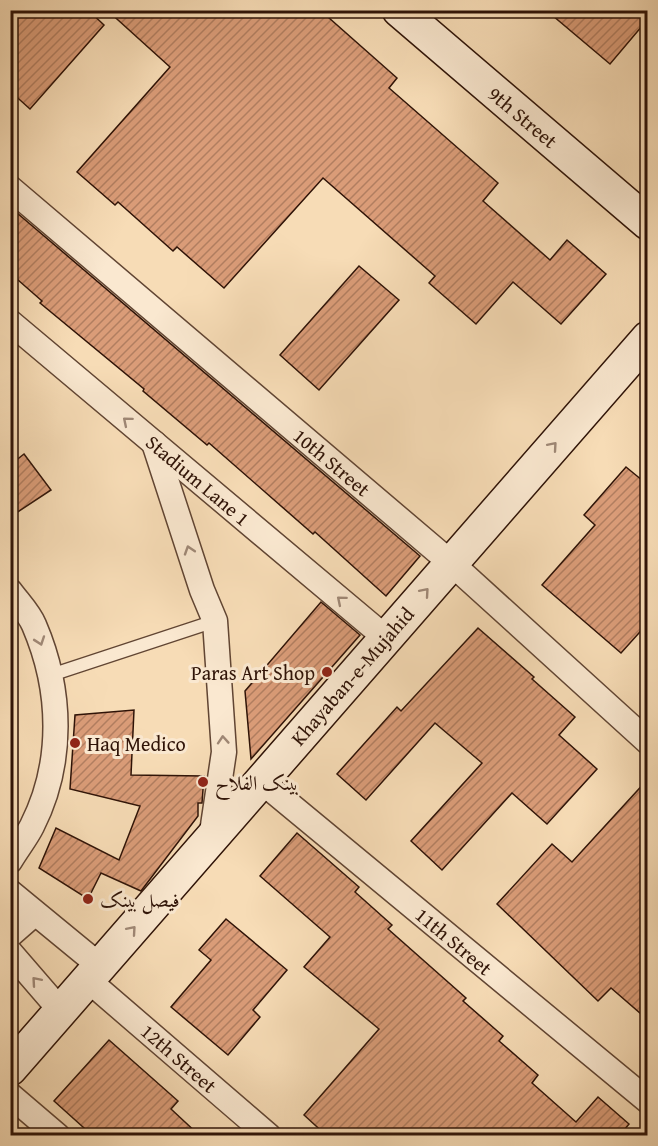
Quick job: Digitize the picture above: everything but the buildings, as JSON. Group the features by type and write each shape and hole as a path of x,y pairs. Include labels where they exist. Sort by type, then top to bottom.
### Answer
{"main road":[{"name":"9th Street","path":"399,10 648,223"},
{"name":"Khayaban-e-Mujahid","path":"10,1069 648,338"}],"street":[{"name":"10th Street","path":"10,188 451,563 648,742"},
{"name":"Stadium Lane 1","path":"10,322 386,638"},
{"path":"154,443 202,590 215,621 224,752 211,839"},
{"path":"10,591 33,623 51,675 57,731 50,778 33,825 11,859"},
{"name":"11th Street","path":"261,781 648,1101"},
{"name":"12th Street","path":"10,892 269,1136"},
{"path":"10,935 34,914"},
{"path":"10,952 61,1011"},
{"path":"10,1095 58,1136"}],"lane":[{"path":"51,675 215,621"}],"place":[{"name":"Paras Art Shop","path":"327,672"},
{"name":"Haq Medico","path":"75,743"},
{"name":"بینک الفلاح","path":"203,782"},
{"name":"فیصل بینک","path":"88,899"}]}
